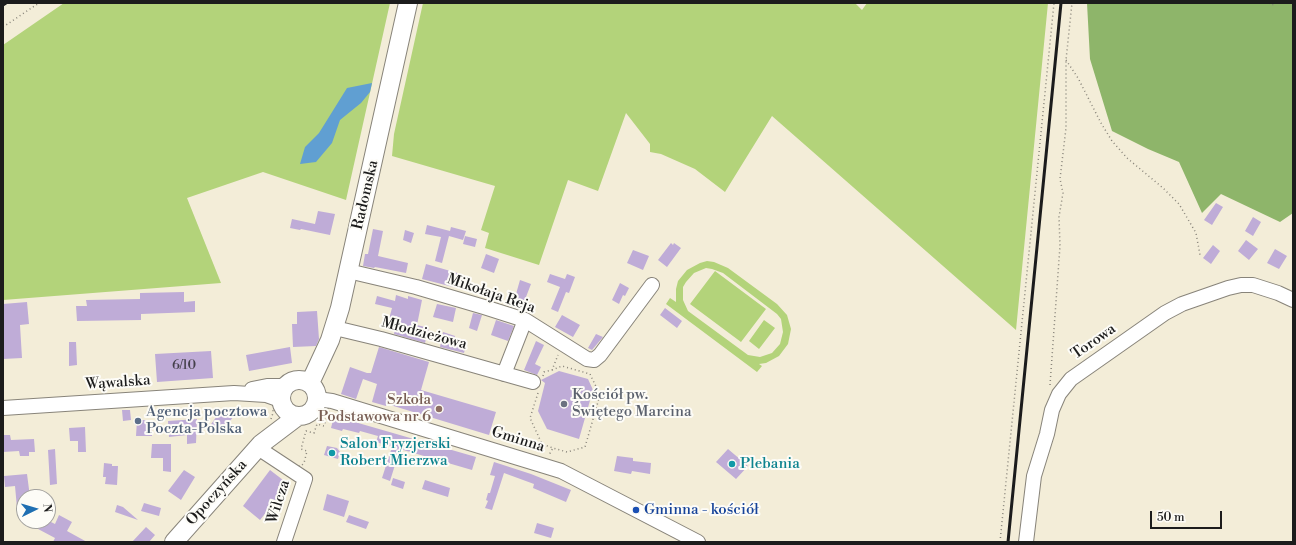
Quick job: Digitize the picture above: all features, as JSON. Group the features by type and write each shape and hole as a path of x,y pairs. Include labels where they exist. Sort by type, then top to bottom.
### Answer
{"main road":[{"name":"Radomska","path":"310,383 335,328 408,3"},
{"path":"294,380 304,380 310,383 314,388 317,399 317,404 309,413 298,416 288,413 280,400 294,380"},
{"name":"Opoczyńska","path":"264,449 281,411 280,400"},
{"name":"Opoczyńska","path":"174,542 298,416"}],"street":[{"name":"Mikołaja Reja","path":"348,271 484,306 525,320 587,359 594,360 600,355 652,285"},
{"name":"Torowa","path":"1026,542 1034,476 1047,434 1052,410 1059,394 1071,379 1165,313 1182,304 1241,285 1253,285 1278,293 1293,300"},
{"path":"504,374 525,320"},
{"name":"Młodzieżowa","path":"335,328 381,339 538,383"},
{"name":"Wąwalska","path":"3,408 234,393 267,386 280,400"},
{"name":"Gminna","path":"317,399 332,401 561,471 698,542"},
{"name":"Wilcza","path":"264,449 305,479 284,542"}],"path":[{"path":"3,27 39,3"},
{"path":"1000,542 1054,3"},
{"path":"1050,387 1060,246 1059,217 1064,193 1060,179 1066,128 1066,60 1072,3"},
{"path":"1269,3 1272,5 1276,3"},
{"path":"1066,60 1078,78 1112,142 1127,158 1163,188 1179,204 1196,233 1200,255"},
{"path":"552,370 557,358"},
{"path":"562,366 590,374 600,395 585,447 567,452 542,444 530,418 538,383 544,372 562,366"},
{"path":"268,423 280,400"},
{"path":"264,449 294,466 301,466 304,463 307,451 301,449 306,431 314,433 317,424 324,426 330,407 321,412 312,420 294,425 286,431"},
{"path":"548,459 552,448"}],"green space":[{"path":"64,3 390,3 346,200 263,172 187,198 221,283 3,300 3,45"},
{"path":"423,3 855,3 862,10 867,3 1048,3 1016,330 772,116 725,192 695,169 661,154 650,152 650,144 626,113 598,191 568,180 539,265 485,248 489,233 481,230 495,186 392,156 394,134"},
{"path":"1087,3 1293,3 1293,213 1280,222 1221,194 1202,213 1179,162 1148,149 1112,131 1090,59"},
{"path":"707,261 714,262 728,268 777,304 787,315 791,329 788,344 779,356 766,363 759,364 762,366 757,372 666,304 670,298 676,302 676,289 678,281 687,270","holes":["706,268 723,273 777,314 781,319 783,332 780,344 772,353 760,357 748,355 688,311 683,300 683,287 694,273"]},
{"path":"715,271 766,309 741,342 690,304"},
{"path":"764,320 775,328 759,349 749,341"}],"water":[{"path":"372,83 370,92 361,103 340,120 332,143 316,162 300,164 305,147 319,133 347,88"}],"building":[{"path":"1216,203 1223,207 1212,225 1204,220"},
{"path":"318,211 335,214 330,235 290,228 292,219 315,224"},
{"path":"1253,217 1261,222 1253,236 1245,231"},
{"path":"427,225 450,231 451,227 466,231 463,240 449,236 442,263 435,261 441,237 425,234"},
{"path":"373,229 383,231 378,256 408,263 406,273 363,266 365,254 368,254"},
{"path":"405,230 414,233 411,243 403,240"},
{"path":"465,236 477,239 475,247 463,244"},
{"path":"1246,240 1258,249 1249,260 1238,251"},
{"path":"671,243 673,245 674,243 681,248 667,267 658,260"},
{"path":"1213,245 1220,251 1211,264 1203,258"},
{"path":"1275,249 1287,256 1279,269 1267,263"},
{"path":"633,250 649,256 643,270 627,263"},
{"path":"486,254 499,259 494,273 481,268"},
{"path":"426,264 461,274 457,288 422,279"},
{"path":"550,274 565,279 567,274 575,277 569,293 566,292 558,312 551,309 560,287 547,282"},
{"path":"520,280 531,284 521,310 514,307 516,301 514,301"},
{"path":"620,283 629,288 625,296 623,295 619,304 612,300"},
{"path":"184,292 184,302 195,301 195,312 141,314 141,320 77,321 76,306 87,306 86,300 140,299 140,293"},
{"path":"396,295 408,299 408,296 422,300 417,325 429,328 425,343 394,334 397,321 389,319 392,308 375,304 377,296 395,301"},
{"path":"27,302 29,324 20,325 22,358 3,359 3,304"},
{"path":"437,304 456,308 453,322 433,317"},
{"path":"665,308 682,321 677,328 660,315"},
{"path":"317,311 319,339 316,346 293,347 292,324 297,324 297,312"},
{"path":"473,313 482,315 477,331 469,328"},
{"path":"562,315 580,325 573,337 555,327"},
{"path":"496,320 514,326 508,341 491,335"},
{"path":"443,332 455,336 453,341 466,345 464,353 440,347"},
{"path":"596,334 603,337 592,350 588,348"},
{"path":"536,341 544,345 535,364 541,367 537,375 524,370"},
{"path":"69,342 76,342 77,365 69,366"},
{"path":"290,347 292,363 249,371 246,355"},
{"path":"379,347 429,362 421,390 496,412 489,435 387,404 386,406 372,402 377,384 363,379 356,399 341,394 350,367 371,373"},
{"path":"211,351 213,378 157,382 155,354"},
{"name":"Kościół pw. Świętego Marcina","path":"559,371 588,379 593,390 579,439 547,429 538,411 545,383 541,380"},
{"path":"222,409 233,417 220,435 209,427"},
{"path":"122,410 130,410 131,420 123,421"},
{"path":"334,416 476,457 472,470 400,449 390,481 382,478 392,447 376,442 378,436 360,431 359,433 331,428"},
{"path":"197,419 196,443 187,444 187,435 169,437 168,421"},
{"path":"137,420 152,420 152,436 136,436"},
{"path":"85,427 86,452 78,452 78,441 70,441 69,428"},
{"path":"3,435 10,435 11,440 34,439 35,452 29,452 29,456 20,456 19,451 3,452"},
{"path":"152,444 171,444 171,472 163,471 163,458 151,458"},
{"name":"Salon Fryzjerski Robert Mierzwa","path":"327,446 337,448 340,452 338,459 324,455"},
{"path":"55,449 57,484 50,485 48,450"},
{"name":"Plebania","path":"728,449 748,466 736,479 716,462"},
{"path":"617,456 633,458 633,461 651,463 650,474 632,471 631,474 614,471"},
{"path":"494,462 531,474 571,490 566,502 533,488 534,484 504,473 492,510 485,508 488,501 486,500 488,493 490,493 495,476 490,475"},
{"path":"104,463 112,464 112,466 118,466 117,485 105,484 106,477 103,477"},
{"path":"184,470 195,477 181,500 168,491"},
{"path":"270,470 283,480 278,487 283,491 260,520 243,506"},
{"path":"27,474 29,489 16,489 16,497 15,486 5,487 4,476"},
{"path":"393,478 405,482 403,489 391,485"},
{"path":"425,480 450,488 448,497 422,489"},
{"path":"327,494 349,501 344,517 323,510"},
{"path":"144,503 161,508 159,516 141,511"},
{"path":"117,505 123,507 138,520 115,512"},
{"path":"59,515 72,522 67,531 87,542 53,542 55,538 38,529 56,529 56,522"},
{"path":"349,515 369,522 366,529 346,522"},
{"path":"537,523 554,528 551,538 534,533"},
{"path":"146,527 155,535 149,542 132,542"}],"railway":[{"path":"1008,542 1061,3"}],"place":[{"name":"Kościół pw. Świętego Marcina","path":"564,404"},
{"name":"Szkoła Podstawowa nr 6","path":"439,409"},
{"name":"Agencja pocztowa Poczta-Polska","path":"138,421"},
{"name":"Salon Fryzjerski Robert Mierzwa","path":"332,453"},
{"name":"Plebania","path":"732,464"},
{"name":"Gminna - kościół","path":"636,510"}]}
